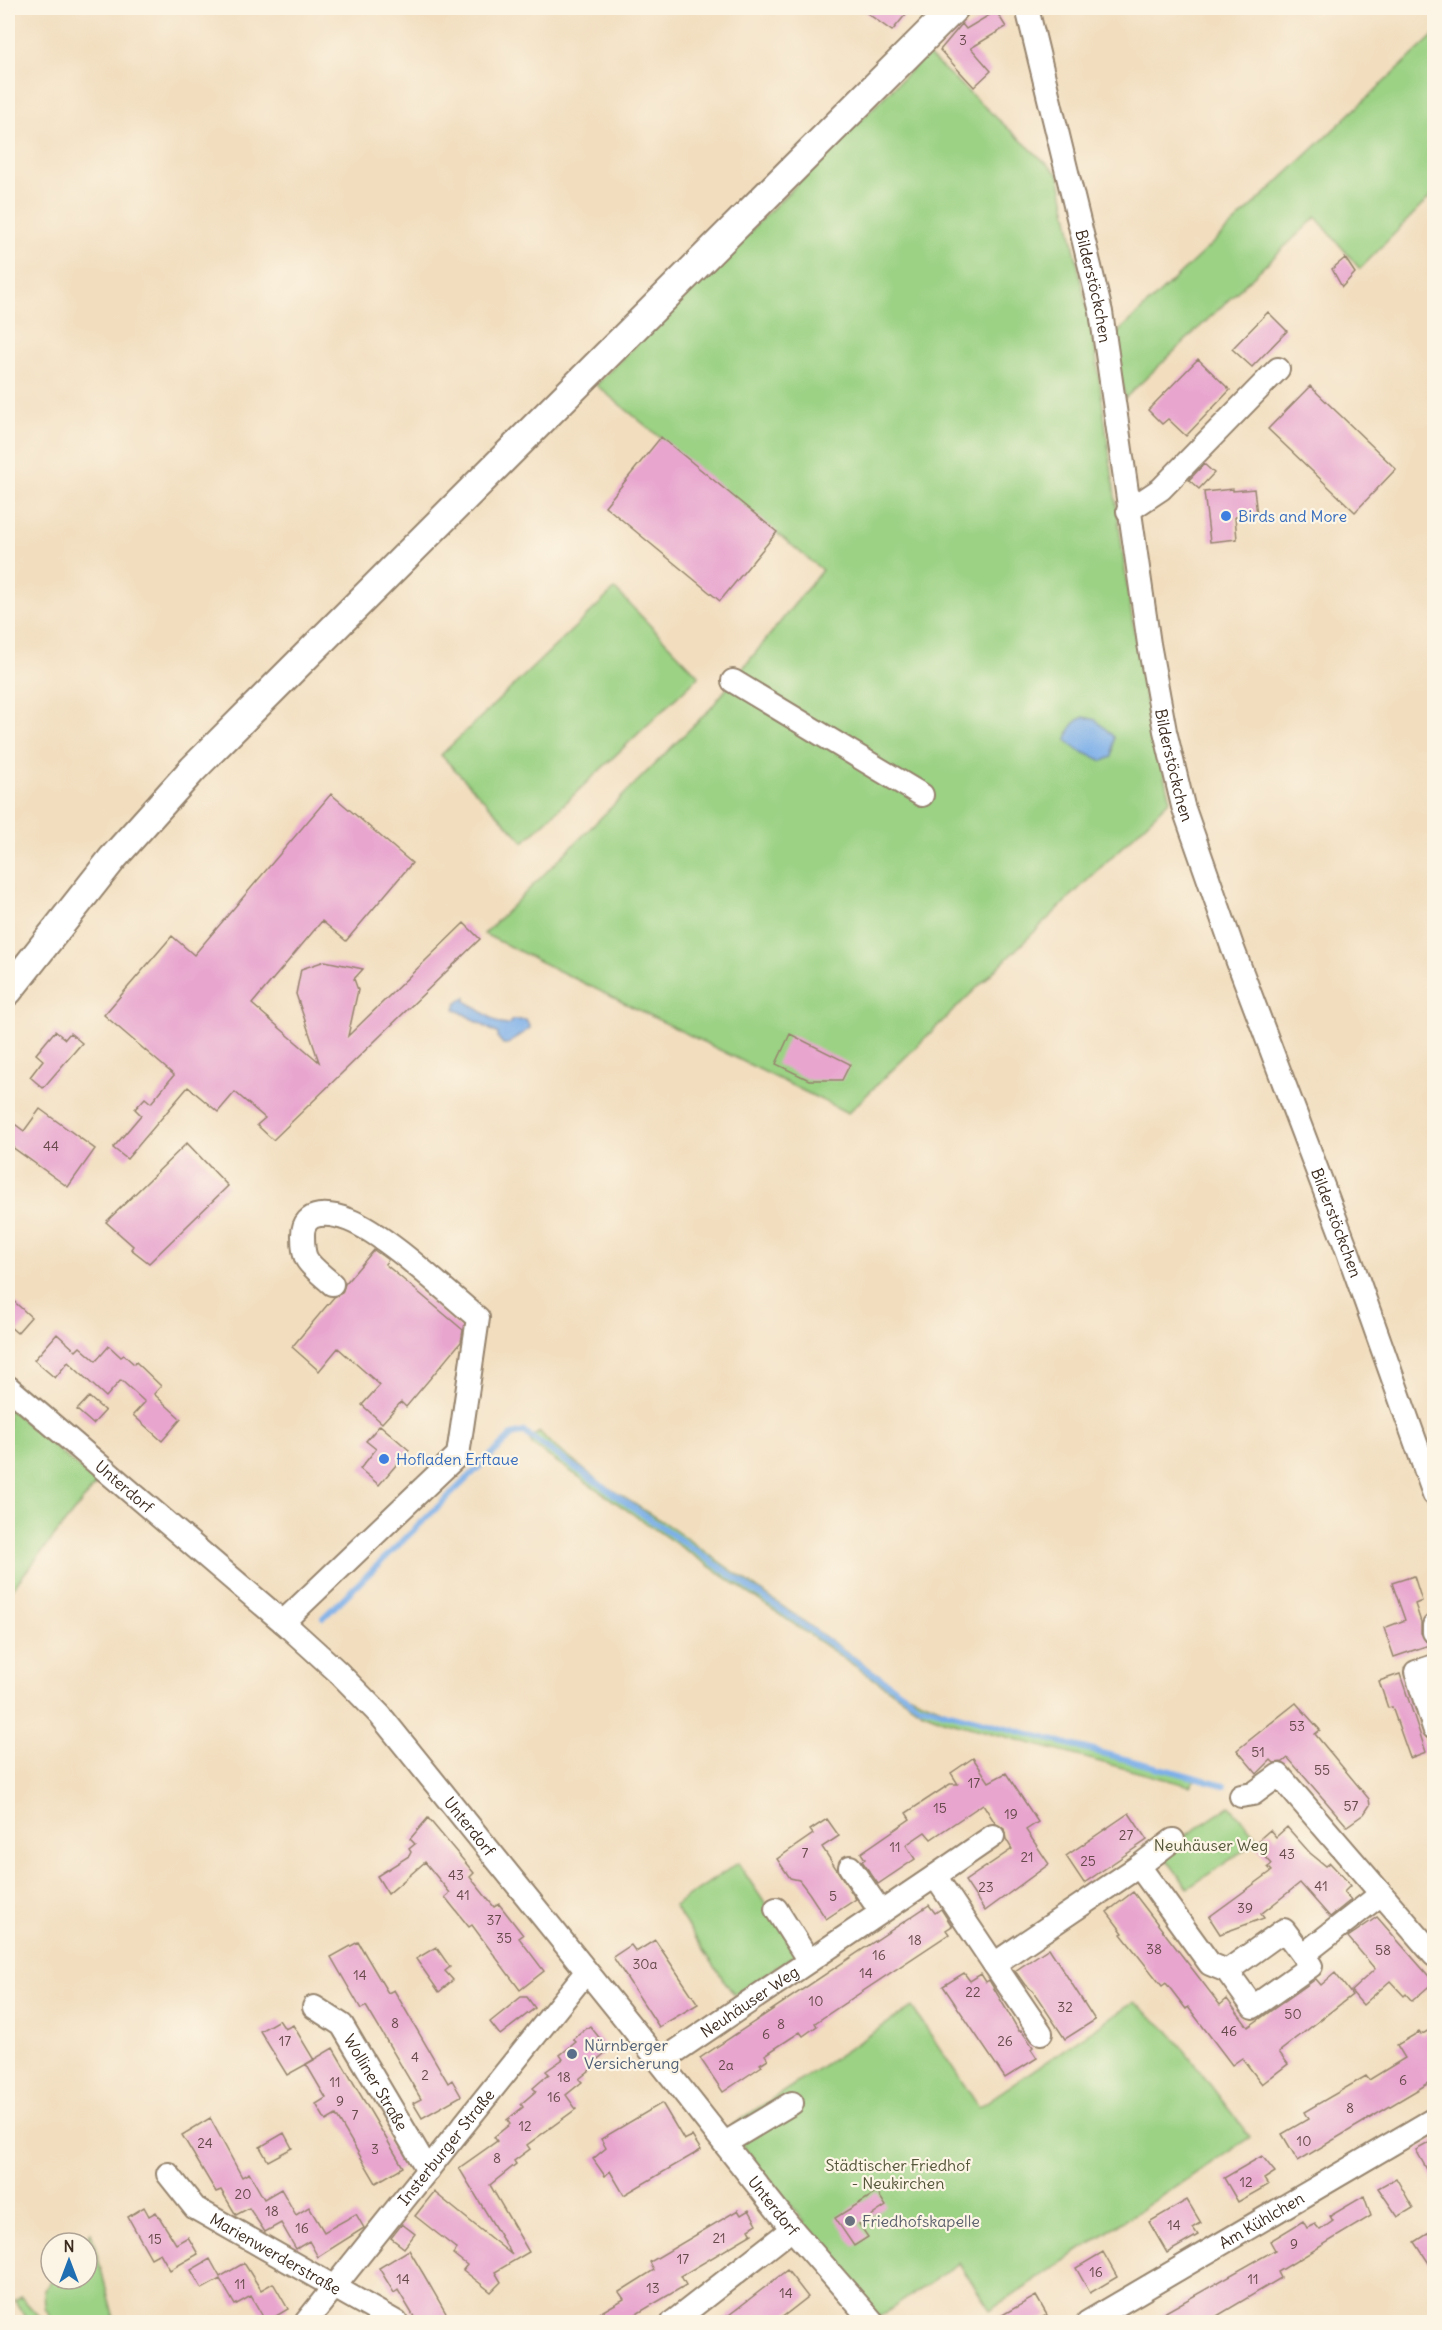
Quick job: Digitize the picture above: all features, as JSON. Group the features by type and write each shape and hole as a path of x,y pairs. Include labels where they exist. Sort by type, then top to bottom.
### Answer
{"main road":[{"path":"8,991 113,858 193,770 954,8"}],"street":[{"name":"Bilderstöckchen","path":"1027,8 1101,312 1128,511 1156,687 1191,830 1233,949 1348,1252 1434,1494"},
{"path":"1128,511 1161,489 1278,369"},
{"path":"733,681 922,795"},
{"path":"283,1622 458,1455 478,1318 374,1235 350,1220 330,1214 316,1214 308,1219 303,1231 307,1259 332,1284"},
{"name":"Unterdorf","path":"8,1387 283,1622 338,1672 380,1715 725,2142 792,2229 873,2322"},
{"path":"1434,1626 1434,1632"},
{"path":"1434,1666 1416,1672 1434,1728"},
{"path":"1241,1796 1253,1794 1279,1775 1434,1955"},
{"name":"Neuhäuser Weg","path":"660,2061 993,1836"},
{"path":"994,1964 1139,1866 1173,1840"},
{"path":"1139,1866 1210,1964 1227,1971 1253,2007 1311,1966 1284,1930 1227,1971"},
{"path":"850,1867 881,1912"},
{"path":"935,1876 1041,2033"},
{"path":"1303,1955 1381,1894"},
{"name":"Neuhäuser Weg","path":"776,1910 809,1961"},
{"name":"Insterburger Straße","path":"306,2322 586,1972"},
{"name":"Wolliner Straße","path":"314,2007 342,2025 428,2170"},
{"path":"725,2142 792,2103"},
{"name":"Am Kühlchen","path":"1088,2322 1434,2119"},
{"name":"Marienwerderstraße","path":"168,2174 195,2208 332,2288 396,2322"},
{"path":"673,2322 792,2229"}],"green space":[{"path":"1434,35 1434,193 1360,269 1316,217 1125,398 1113,337"},
{"path":"927,54 1059,175 1095,348 1129,599 1146,702 1170,800 848,1113 484,934 711,708 822,570 596,385"},
{"path":"615,589 699,676 524,842 441,755"},
{"path":"8,1408 97,1483 8,1594"},
{"path":"540,1432 551,1444 604,1485 663,1522 905,1693 946,1710 1197,1777 1190,1786 943,1720 921,1711 532,1445 529,1438"},
{"name":"Neuhäuser Weg","path":"1230,1806 1259,1840 1188,1888 1161,1852"},
{"path":"738,1863 798,1953 734,1995 674,1906"},
{"name":"Städtischer Friedhof - Neukirchen","path":"1134,2002 1170,2032 1250,2137 990,2310 959,2263 879,2317 802,2226 805,2223 728,2128 912,2007 979,2107"},
{"path":"99,2262 115,2322 53,2322 45,2308 44,2291 99,2291"},
{"path":"21,2297 44,2322 28,2322 15,2301"}],"water":[{"path":"1084,717 1096,720 1114,737 1112,757 1103,761 1078,750 1067,741 1072,726"},
{"path":"466,997 466,1001 500,1024 508,1025 512,1020 526,1020 530,1028 508,1044 503,1044 498,1034 455,1009 457,1003"}],"building":[{"path":"860,8 911,8 892,31"},
{"path":"996,11 1006,27 971,48 991,71 974,87 940,50 962,24 966,29"},
{"path":"1345,258 1355,273 1342,287 1332,269"},
{"path":"1268,312 1287,331 1252,367 1232,349"},
{"path":"1198,359 1230,390 1186,436 1168,419 1162,424 1148,410"},
{"path":"1310,386 1396,469 1355,512 1268,429"},
{"path":"661,437 777,532 720,601 605,506"},
{"path":"1204,464 1214,473 1199,489 1189,480"},
{"name":"Birds and More","path":"1233,489 1233,491 1254,489 1257,515 1235,517 1237,539 1210,542 1204,492"},
{"path":"331,794 412,863 346,941 322,921 252,1004 319,1062 296,994 301,969 325,961 363,969 354,979 358,990 348,1036 464,923 480,939 273,1140 257,1125 265,1118 235,1092 218,1112 188,1087 127,1159 113,1148 141,1115 135,1109 145,1098 151,1103 174,1075 104,1015 172,936 194,955"},
{"path":"55,1031 65,1039 70,1033 82,1043 43,1088 30,1077 43,1060 36,1054"},
{"path":"790,1034 850,1064 842,1080 809,1080 776,1064"},
{"path":"40,1109 95,1149 68,1187 8,1144 8,1119 24,1131"},
{"path":"187,1143 228,1186 149,1263 131,1249 133,1246 106,1222"},
{"path":"374,1250 388,1260 385,1264 463,1330 461,1342 406,1407 401,1402 382,1423 362,1405 380,1385 338,1348 319,1371 292,1347 334,1297 342,1293 345,1284"},
{"path":"8,1296 31,1317 17,1333 8,1325"},
{"path":"57,1334 76,1351 80,1347 96,1361 109,1346 121,1357 124,1355 134,1364 136,1362 161,1386 154,1394 181,1419 162,1441 133,1415 145,1402 121,1380 106,1397 68,1362 55,1378 34,1360"},
{"path":"89,1397 105,1411 93,1424 77,1410"},
{"name":"Hofladen Erftaue","path":"380,1425 409,1450 379,1485 360,1469 376,1449 366,1441"},
{"path":"1414,1576 1422,1601 1415,1604 1421,1622 1421,1633 1429,1645 1394,1657 1384,1628 1405,1620 1392,1583"},
{"path":"1400,1674 1426,1752 1410,1758 1392,1707 1388,1708 1379,1681"},
{"path":"1296,1703 1320,1730 1315,1734 1369,1799 1370,1805 1364,1814 1347,1826 1288,1758 1283,1762 1274,1763 1271,1760 1257,1774 1237,1750"},
{"path":"973,1758 989,1782 1006,1773 1038,1822 1026,1830 1049,1864 985,1911 965,1881 1012,1849 1006,1839 1004,1829 995,1823 983,1804 931,1839 925,1832 906,1845 915,1859 878,1884 862,1861 865,1859 861,1853 910,1819 906,1813 950,1784 958,1784 951,1773"},
{"path":"1129,1813 1147,1840 1084,1883 1066,1856"},
{"path":"428,1818 474,1873 470,1877 494,1907 499,1904 523,1935 519,1938 544,1971 520,1990 472,1925 469,1927 445,1897 450,1893 425,1862 388,1894 377,1876 409,1856 411,1852 409,1849 415,1844 410,1839"},
{"path":"827,1819 839,1836 822,1847 856,1899 826,1919 799,1880 790,1878 777,1859 813,1834 810,1830"},
{"path":"1287,1827 1310,1853 1326,1866 1330,1863 1346,1880 1350,1886 1344,1892 1351,1900 1330,1917 1300,1883 1261,1914 1264,1918 1220,1934 1209,1917 1272,1871 1268,1867 1272,1864 1254,1844 1270,1830 1276,1837"},
{"path":"1133,1892 1220,2005 1227,1999 1248,2027 1316,1979 1321,1985 1335,1973 1352,1995 1279,2052 1288,2064 1262,2084 1242,2058 1232,2065 1188,2007 1186,2009 1166,1983 1162,1986 1121,1934 1123,1933 1107,1912"},
{"path":"929,1905 935,1913 941,1909 952,1926 946,1930 949,1934 815,2023 817,2026 803,2036 800,2032 765,2055 768,2059 760,2064 762,2066 723,2092 700,2058"},
{"path":"1377,1917 1434,1982 1412,2001 1390,1981 1363,2005 1351,1991 1375,1969 1348,1937"},
{"path":"655,1940 698,2004 659,2027 613,1957 631,1945 636,1952"},
{"path":"358,1942 388,1993 394,1990 448,2083 452,2080 461,2096 422,2118 413,2103 421,2099 366,2006 361,2009 331,1957"},
{"path":"436,1947 450,1967 445,1971 453,1980 439,1992 416,1959"},
{"path":"1049,1948 1095,2020 1065,2039 1033,1991 1025,1985 1015,1971"},
{"path":"964,1973 970,1981 981,1974 986,1982 989,1980 1019,2031 1021,2030 1033,2047 1031,2049 1037,2058 1005,2078 943,1986"},
{"path":"521,1997 527,1997 535,2008 500,2035 490,2022"},
{"path":"279,2020 285,2029 293,2025 314,2060 287,2075 260,2031"},
{"path":"590,2026 609,2050 579,2079 582,2082 566,2095 576,2109 527,2145 530,2149 490,2185 529,2252 495,2272 501,2282 491,2292 463,2270 467,2265 453,2254 457,2249 415,2216 434,2192 512,2255 459,2168 497,2141 494,2137 510,2124 507,2120 523,2107 521,2104 536,2091 533,2088 549,2074 546,2071 563,2059 560,2055 576,2042 573,2039"},
{"path":"1434,2027 1434,2080 1298,2161 1282,2134 1308,2119 1304,2112 1366,2076 1369,2080 1405,2058 1397,2045 1419,2032 1421,2035"},
{"path":"333,2048 403,2167 376,2183 336,2115 326,2121 316,2104 326,2098 306,2064"},
{"path":"662,2103 684,2140 692,2136 701,2150 624,2195 610,2171 605,2176 593,2159 606,2148 601,2139"},
{"path":"210,2118 242,2177 249,2173 264,2199 281,2189 296,2215 309,2207 324,2232 356,2214 364,2228 318,2257 309,2241 296,2249 281,2223 265,2232 249,2208 236,2215 221,2190 216,2192 182,2135"},
{"path":"284,2133 292,2148 268,2161 260,2147"},
{"path":"1434,2140 1434,2182 1416,2150"},
{"path":"1262,2156 1275,2172 1264,2179 1268,2185 1238,2202 1224,2178"},
{"path":"1396,2178 1413,2208 1398,2217 1378,2188"},
{"name":"Friedhofskapelle","path":"877,2192 886,2206 859,2224 868,2237 854,2246 835,2218"},
{"path":"1364,2196 1371,2216 1278,2272 1281,2278 1207,2322 1148,2322 1275,2250 1270,2241 1303,2221 1307,2228 1315,2224 1320,2230 1333,2221 1330,2216"},
{"path":"1187,2200 1201,2223 1193,2228 1198,2235 1167,2253 1149,2222"},
{"path":"144,2207 149,2216 156,2212 176,2244 188,2237 198,2254 170,2270 160,2253 151,2258 128,2217"},
{"path":"738,2210 741,2215 749,2210 757,2224 749,2229 752,2234 681,2276 686,2285 633,2316 637,2322 584,2322 624,2299 619,2292 654,2270 650,2262"},
{"path":"402,2224 415,2234 404,2248 391,2238"},
{"path":"1429,2233 1434,2242 1434,2271 1415,2242"},
{"path":"409,2250 451,2322 417,2322 398,2290 394,2293 379,2268"},
{"path":"1103,2252 1117,2277 1090,2293 1076,2268"},
{"path":"210,2259 220,2277 244,2263 261,2290 273,2283 288,2309 266,2322 251,2296 235,2305 220,2279 202,2289 191,2270"},
{"path":"787,2270 808,2297 776,2322 720,2322"},
{"path":"1036,2296 1047,2315 1034,2322 990,2322"}],"waterway":[{"path":"323,1618 512,1435 524,1432"},
{"path":"528,1435 919,1705 1224,1785"}],"place":[{"name":"Birds and More","path":"1226,516"},
{"name":"Hofladen Erftaue","path":"384,1459"},
{"name":"Nürnberger Versicherung","path":"572,2054"},
{"name":"Friedhofskapelle","path":"850,2221"}]}
